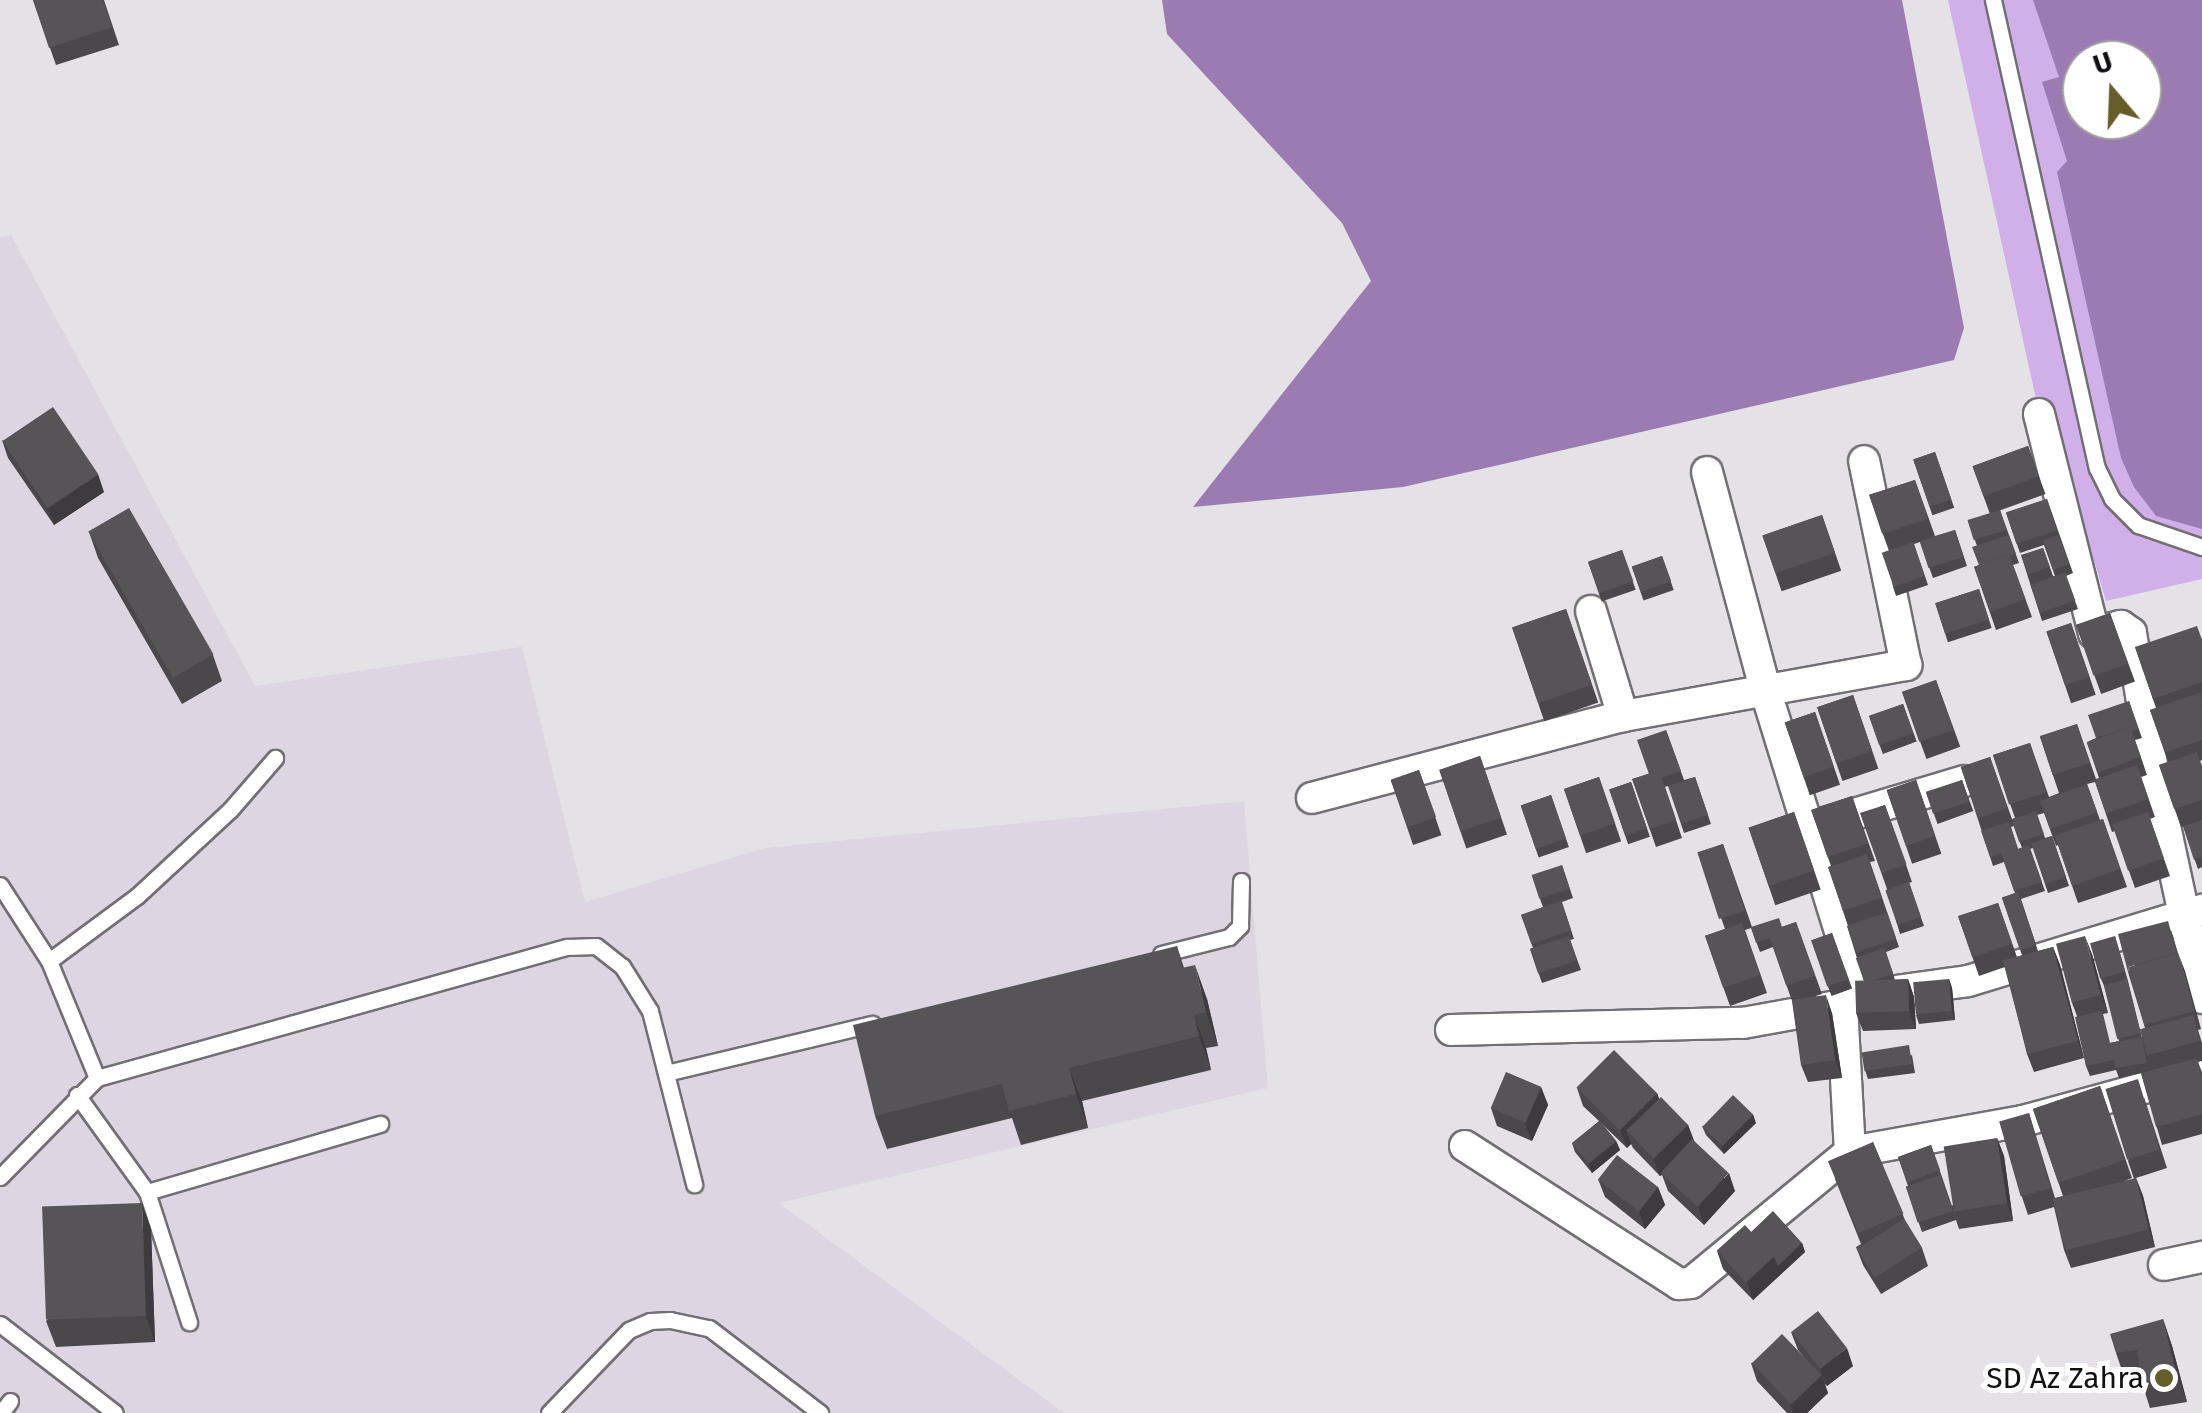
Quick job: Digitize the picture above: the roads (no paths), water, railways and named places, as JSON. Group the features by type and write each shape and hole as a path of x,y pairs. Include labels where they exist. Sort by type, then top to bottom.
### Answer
{"street":[{"path":"2039,414 2094,633 2121,626 2131,634 2192,914 2202,998"},
{"path":"1312,798 1623,716 1906,665 1864,460"},
{"path":"1707,472 1765,689 1808,827 1851,1001 1850,1152"},
{"path":"1591,611 1623,716"},
{"path":"1808,827 1997,771"},
{"path":"1451,1030 1742,1024 1968,980 2192,914"},
{"path":"1465,1146 1679,1284 1698,1278 1850,1152 2022,1121 2202,1072"},
{"path":"2164,1265 2202,1257"}],"lane":[{"path":"1993,0 2097,468 2112,499 2138,525 2202,547"},
{"path":"48,960 137,896 230,810 275,758"},
{"path":"1138,960 1229,936 1240,926 1240,881"},
{"path":"0,885 48,960 97,1078"},
{"path":"2,1169 97,1078 567,947 596,946 622,966 650,1011 694,1184"},
{"path":"666,1073 893,1019"},
{"path":"77,1095 147,1192 189,1322"},
{"path":"147,1192 380,1124"},
{"path":"549,1413 629,1330 650,1321 670,1320 709,1328 820,1413"},
{"path":"0,1324 114,1413"}],"place":[{"name":"SD Az Zahra","path":"2164,1378"}]}
